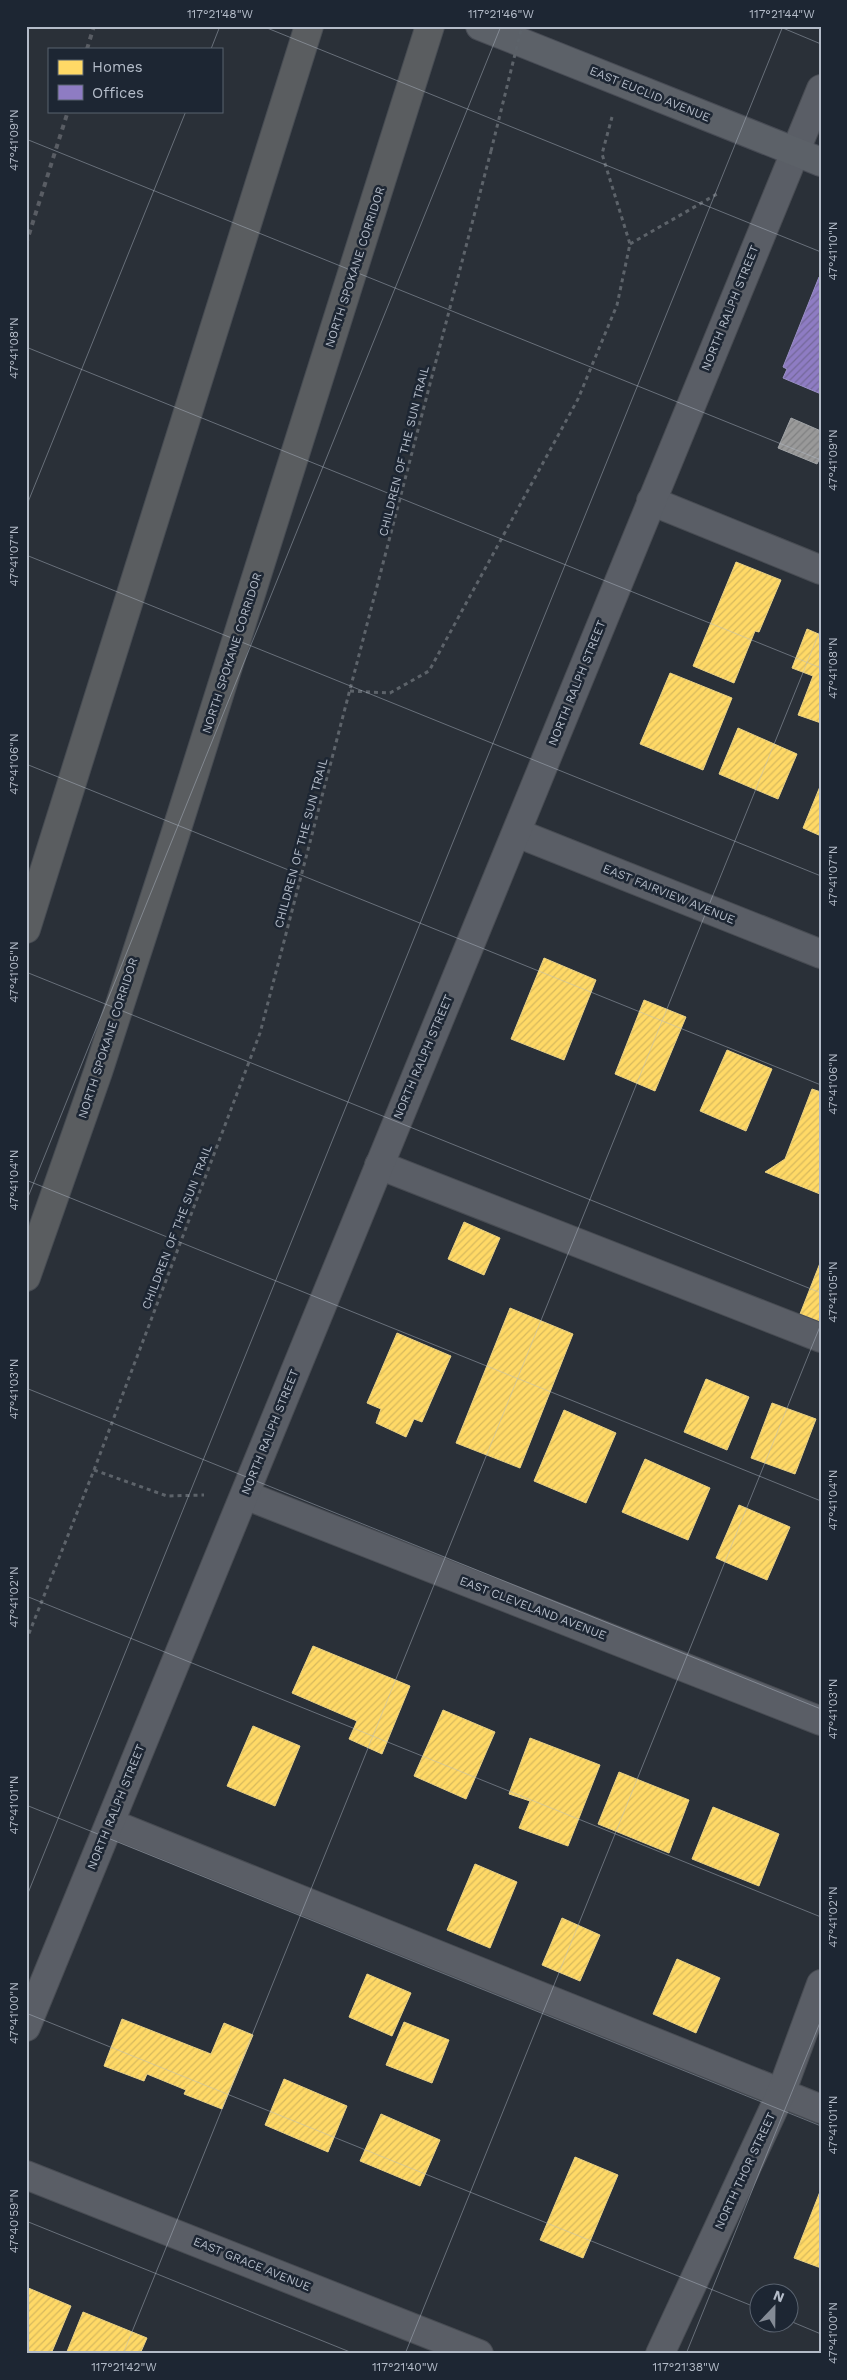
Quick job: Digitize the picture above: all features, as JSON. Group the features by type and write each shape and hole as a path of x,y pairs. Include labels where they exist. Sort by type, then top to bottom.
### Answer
{"highway":[{"path":"26,929 309,26"},
{"name":"NORTH SPOKANE CORRIDOR","path":"26,1277 98,1072 150,913 430,26"}],"main road":[{"name":"EAST EUCLID AVENUE","path":"480,26 821,162"}],"street":[{"name":"NORTH RALPH STREET","path":"26,2027 245,1495 378,1164 517,833 651,500 821,89"},
{"path":"651,500 821,570"},
{"name":"EAST FAIRVIEW AVENUE","path":"517,833 821,954"},
{"path":"378,1164 821,1338"},
{"name":"EAST CLEVELAND AVENUE","path":"245,1495 821,1721"},
{"path":"110,1823 821,2109"},
{"name":"NORTH THOR STREET","path":"660,2354 781,2093 821,1984"},
{"name":"EAST GRACE AVENUE","path":"26,2175 478,2354"}],"path":[{"name":"CHILDREN OF THE SUN TRAIL","path":"26,1641 94,1470 260,1033 522,26"},
{"path":"350,691 390,693 429,671 578,399 617,305 630,244 602,154 621,83"},
{"path":"630,244 717,194"},
{"path":"94,1470 167,1496 245,1495"}],"building: Homes":[{"path":"736,562 781,580 759,632 755,631 734,683 693,666"},
{"path":"807,629 821,635 821,723 798,715 813,676 792,668"},
{"path":"670,673 732,698 703,770 640,744"},
{"path":"738,728 797,754 778,799 719,774"},
{"path":"821,784 821,836 803,828"},
{"path":"544,958 596,980 564,1060 511,1039"},
{"path":"644,1000 686,1017 655,1091 615,1074"},
{"path":"727,1050 772,1069 746,1131 700,1111"},
{"path":"812,1089 821,1092 820,1194 765,1172 785,1159"},
{"path":"464,1222 500,1238 484,1275 448,1259"},
{"path":"821,1264 821,1322 800,1314"},
{"path":"510,1308 573,1334 520,1468 456,1443"},
{"path":"397,1333 451,1356 422,1422 414,1419 406,1437 376,1423 381,1409 367,1403"},
{"path":"706,1379 749,1397 727,1450 684,1432"},
{"path":"772,1403 816,1419 795,1474 751,1458"},
{"path":"564,1410 616,1433 586,1503 534,1481"},
{"path":"645,1459 710,1488 688,1540 622,1512"},
{"path":"739,1505 790,1527 767,1580 716,1558"},
{"path":"313,1646 410,1686 382,1754 349,1739 357,1721 292,1693"},
{"path":"443,1710 495,1732 466,1799 414,1776"},
{"path":"253,1726 300,1746 275,1806 227,1786"},
{"path":"530,1738 600,1765 568,1846 519,1828 530,1801 509,1794"},
{"path":"619,1772 689,1800 669,1853 598,1824"},
{"path":"713,1807 779,1834 759,1886 692,1859"},
{"path":"475,1864 517,1882 490,1948 447,1930"},
{"path":"562,1918 600,1935 580,1981 542,1965"},
{"path":"677,1959 720,1978 696,2033 653,2014"},
{"path":"367,1974 411,1993 392,2036 349,2017"},
{"path":"122,2019 211,2054 224,2023 253,2035 222,2109 184,2094 186,2090 147,2074 144,2081 104,2066"},
{"path":"404,2022 449,2040 432,2083 386,2065"},
{"path":"284,2079 347,2106 328,2152 265,2125"},
{"path":"381,2114 440,2140 420,2186 360,2161"},
{"path":"575,2157 618,2175 583,2258 540,2240"},
{"path":"821,2189 821,2268 794,2258"},
{"path":"26,2287 71,2306 51,2354 26,2354"},
{"path":"83,2312 147,2338 140,2354 66,2354"}],"building: Offices":[{"path":"819,277 821,277 821,394 783,378 787,369 783,367"}],"building: Industry":[{"path":"791,418 821,431 821,456 817,464 778,448"}],"railway":[{"path":"87,48 94,26"},
{"path":"26,244 68,112"}]}
